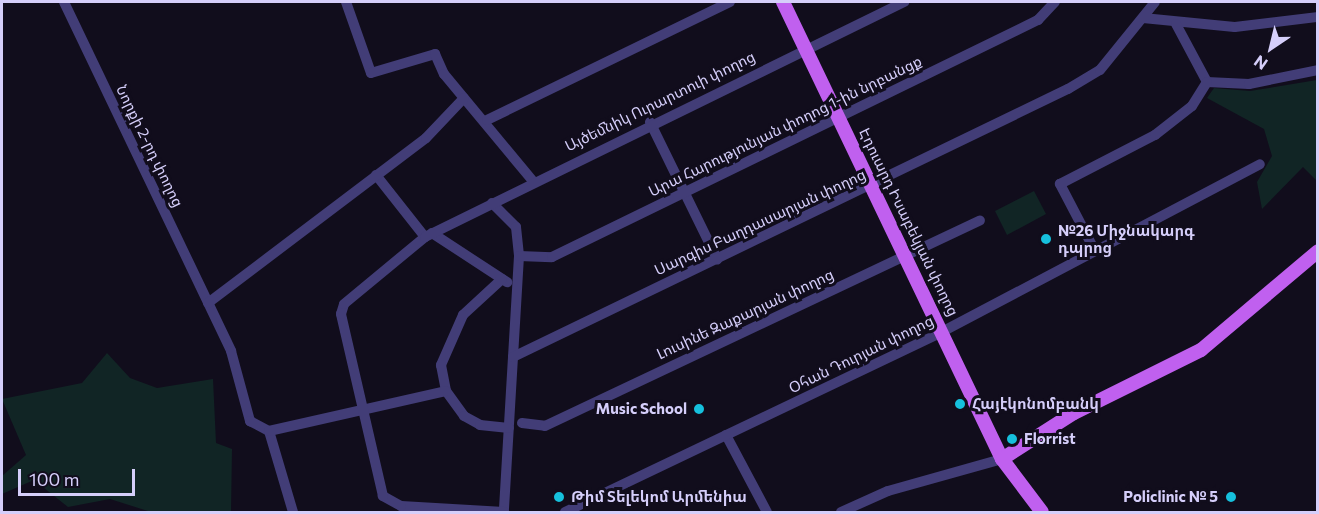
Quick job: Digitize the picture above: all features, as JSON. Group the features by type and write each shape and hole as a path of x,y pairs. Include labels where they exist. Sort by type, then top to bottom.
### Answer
{"main road":[{"name":"Էդուարդ Իսաբեկյան փողոց","path":"783,2 944,331 1002,459 1042,513"},
{"path":"1002,459 1074,413 1201,350 1317,251"}],"street":[{"name":"Նորքի 2-րդ փողոց","path":"64,2 239,370 250,421 269,431"},
{"path":"346,2 371,73 435,54 464,98 487,120 532,180"},
{"path":"487,120 730,2"},
{"name":"Այծեմնիկ Ուրարտուի փողոց","path":"362,408 341,309 394,257 428,235 532,180 904,2"},
{"name":"Արա Հարությունյան փողոց 1-ին նրբանցք","path":"519,256 552,256 1038,20 1055,2"},
{"name":"Սարգիս Բաղդասարյան փողոց","path":"513,357 873,185 1100,70 1155,2"},
{"path":"1143,18 1176,24 1235,27 1317,17"},
{"path":"1176,24 1207,82"},
{"path":"1207,82 1249,84 1317,70"},
{"path":"1095,251 1060,184 1155,135 1192,106 1207,82"},
{"path":"208,303 426,138 464,98"},
{"path":"650,123 717,259"},
{"name":"Օհան Դուրյան փողոց","path":"565,513 944,331 1260,164"},
{"path":"376,175 428,235 515,285"},
{"path":"362,408 380,489 388,501 401,506 504,512 515,285 519,256 516,227 492,203"},
{"name":"Լուսինե Զաքարյան փողոց","path":"522,423 545,426 980,220"},
{"path":"502,279 473,302 446,348 441,364 446,391 471,421 509,428"},
{"path":"293,513 269,431 362,408 446,391"},
{"path":"726,435 768,513"},
{"path":"841,513 888,491 1002,459"}],"green space":[{"path":"1317,80 1317,181 1303,167 1262,209 1257,182 1272,156 1264,129 1207,98 1214,88 1250,91"},
{"path":"1034,191 1046,214 1007,235 995,211"},
{"path":"107,353 130,378 157,388 213,379 216,443 232,449 231,512 151,512 110,499 68,507 34,480 2,494 2,476 26,455 2,399 82,383"}],"place":[{"name":"№26 Միջնակարգ դպրոց","path":"1046,239"},
{"name":"Հայէկոնոմբանկ","path":"960,404"},
{"name":"Music School","path":"699,409"},
{"name":"Florrist","path":"1012,439"},
{"name":"Թիմ Տելեկոմ Արմենիա","path":"559,497"},
{"name":"Policlinic № 5","path":"1231,497"}]}
